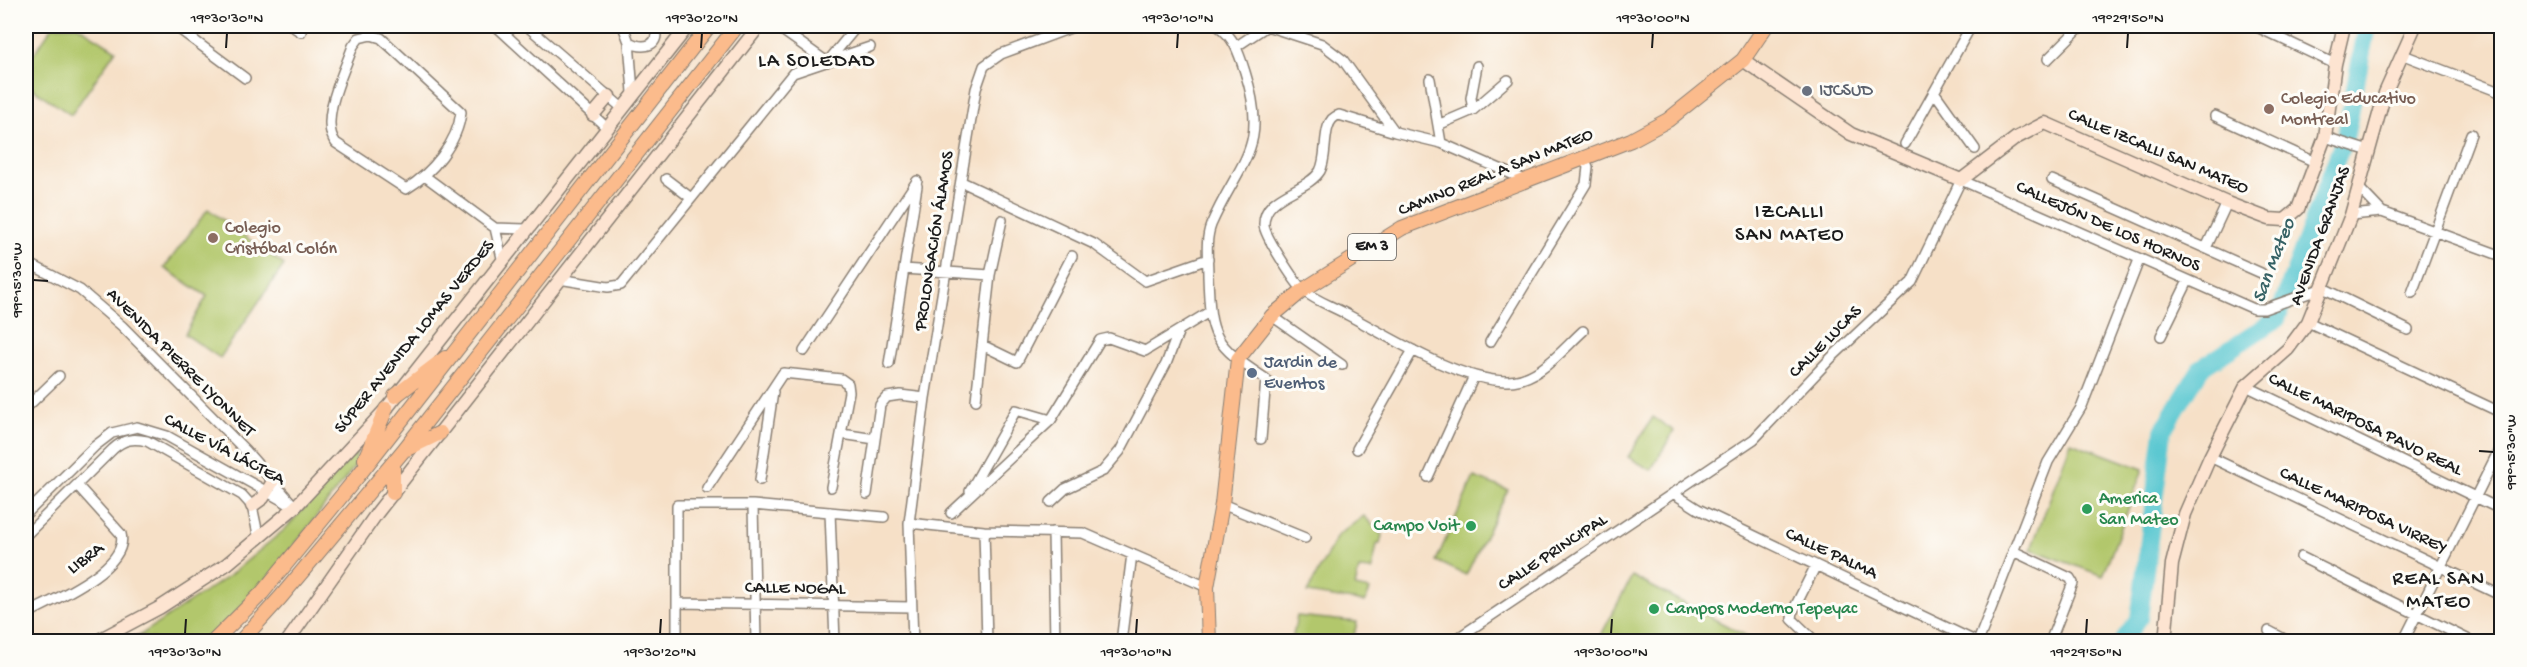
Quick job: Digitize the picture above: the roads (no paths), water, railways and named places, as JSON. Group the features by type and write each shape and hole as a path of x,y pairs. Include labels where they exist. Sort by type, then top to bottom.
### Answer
{"main road":[{"name":"SÚPER AVENIDA LOMAS VERDES","path":"97,641 159,609 259,539 295,507 386,409 621,107 688,26"},
{"path":"213,642 262,593 358,476 709,26"},
{"path":"240,642 393,464 736,26"},
{"path":"286,642 393,493 558,279 759,26"},
{"name":"CAMINO REAL A SAN MATEO","path":"1238,359 1272,316 1303,290 1402,228 1523,179 1631,140 1668,120 1743,60 1766,26"},
{"path":"2315,162 2329,139 2335,64 2344,26"},
{"name":"AVENIDA GRANJAS","path":"2165,642 2172,564 2177,537 2210,457 2246,386 2288,349 2308,322 2350,215 2359,188 2365,149 2385,93 2415,26"},
{"path":"1743,60 1815,107 1851,134 1960,180"},
{"path":"593,115 609,96"},
{"name":"CALLE IZCALLI SAN MATEO","path":"1960,180 2016,138 2045,123 2227,203 2269,219 2285,220 2298,209 2315,162"},
{"path":"395,396 460,346"},
{"path":"1209,642 1207,587 1222,504 1238,359"},
{"path":"358,476 386,409"},
{"path":"403,451 440,433"},
{"path":"393,464 393,493"},
{"path":"252,506 269,488"},
{"path":"97,641 144,642"}],"street":[{"path":"175,26 189,30 245,78"},
{"path":"292,26 301,32"},
{"path":"496,26 606,127"},
{"path":"527,26 621,107"},
{"path":"623,26 629,42 633,92"},
{"path":"629,42 639,47 649,46 654,42 656,32 654,26"},
{"path":"827,62 857,26"},
{"name":"PROLONGACIÓN ÁLAMOS","path":"914,642 909,523 926,398 976,89 984,66 1001,54 1076,26"},
{"path":"1218,26 1237,46 1251,91 1256,118 1253,143 1210,227 1209,312 1217,339 1225,350 1266,379 1261,439"},
{"path":"1237,46 1267,26 1322,44 1343,60 1395,132"},
{"path":"1905,144 1971,26"},
{"path":"2048,59 2081,26"},
{"path":"2255,26 2335,64"},
{"path":"782,30 827,62"},
{"path":"371,35 381,38 462,112 453,138 426,177 406,189 332,137 331,109 353,46 359,38 371,35"},
{"path":"558,279 608,287 621,285 794,73 870,47"},
{"path":"2401,54 2502,93"},
{"path":"1473,110 1472,98 1477,66"},
{"path":"1430,79 1441,143"},
{"path":"1438,125 1473,110 1508,80"},
{"path":"1935,93 1975,149"},
{"path":"1523,179 1441,143 1403,136 1339,115 1333,117 1328,123 1325,163 1317,175 1273,203 1264,227 1303,290 1413,350 1474,376 1507,381 1532,377 1583,331"},
{"path":"2215,116 2315,162"},
{"path":"2412,293 2471,134"},
{"path":"2329,139 2365,149"},
{"path":"1490,342 1586,184 1588,167 1584,157"},
{"path":"426,177 495,228 526,229"},
{"path":"666,179 691,198"},
{"name":"CALLEJÓN DE LOS HORNOS","path":"1960,180 2254,309 2264,309 2323,288"},
{"name":"CALLE LUCAS","path":"1673,493 1754,439 1831,358 1912,282 1960,180"},
{"path":"2052,180 2261,273"},
{"path":"804,351 917,181 889,364"},
{"path":"962,182 1094,244 1145,281 1208,259"},
{"path":"2359,188 2382,212"},
{"path":"2206,248 2227,203"},
{"path":"2350,215 2382,212 2502,256"},
{"path":"976,400 990,275 1002,220"},
{"path":"495,228 502,258"},
{"path":"982,345 1017,362 1072,256"},
{"path":"1978,642 2048,462 2082,406 2139,260"},
{"name":"AVENIDA PIERRE LYONNET","path":"26,262 80,290 99,304 246,451 269,488 295,507"},
{"path":"904,269 990,275"},
{"path":"2161,336 2188,281"},
{"path":"2323,288 2408,330"},
{"path":"951,513 1051,420 1100,340 1109,338 1145,351 1178,333 1209,312"},
{"path":"1272,316 1342,366"},
{"path":"2308,322 2502,413"},
{"path":"1051,502 1065,489 1103,471 1120,451 1166,364 1178,333"},
{"path":"1358,448 1413,350"},
{"path":"707,488 783,373 841,379 848,384 849,392 831,487"},
{"path":"26,408 59,376"},
{"path":"1428,477 1474,376"},
{"name":"CALLE MARIPOSA PAVO REAL","path":"2246,386 2502,510"},
{"path":"760,480 773,390"},
{"path":"867,494 880,405 887,397 900,395 926,398"},
{"path":"964,501 1016,410 1051,420"},
{"name":"CALLE VÍA LÁCTEA","path":"26,514 103,440 123,428 137,427 167,436 269,488"},
{"path":"842,434 875,439"},
{"name":"CALLE VÍA LÁCTEA","path":"26,535 123,440 137,439 147,441 242,495 252,506 259,539"},
{"path":"2403,642 2502,444"},
{"name":"CALLE MARIPOSA VIRREY","path":"2210,457 2502,596"},
{"name":"LIBRA","path":"26,614 78,587 114,560 122,548 121,534 77,485"},
{"name":"CALLE PALMA","path":"1673,493 1698,509 1978,642"},
{"name":"CALLE PRINCIPAL","path":"1452,642 1673,493"},
{"path":"677,642 678,603 674,501 884,517"},
{"path":"1222,504 1305,538"},
{"path":"753,506 756,642"},
{"path":"830,512 835,642"},
{"path":"909,523 984,531 1083,533 1207,587"},
{"path":"984,531 987,642"},
{"path":"1053,532 1054,642"},
{"path":"2013,551 2070,578 2073,583 2050,642"},
{"path":"1120,642 1132,554"},
{"path":"2301,557 2473,642"},
{"path":"1816,565 1793,611 1792,619 1816,642"},
{"name":"CALLE NOGAL","path":"678,603 911,607"},
{"path":"2269,631 2290,642"}],"waterway":[{"name":"San Mateo","path":"2122,642 2139,618 2163,431 2201,368 2277,319 2346,134 2367,26"}],"place":[{"name":"IJCSUD","path":"1807,91"},
{"name":"Colegio Educativo Montreal","path":"2269,109"},
{"name":"Colegio Cristóbal Colón","path":"213,238"},
{"name":"Jardin de Eventos","path":"1252,373"},
{"name":"America San Mateo","path":"2087,509"},
{"name":"Campo Voit","path":"1471,526"},
{"name":"Campos Moderno Tepeyac","path":"1654,609"}],"district":[{"name":"LA SOLEDAD","path":"817,62"},
{"name":"IZCALLI SAN MATEO","path":"1790,224"},
{"name":"REAL SAN MATEO","path":"2439,592"}]}
